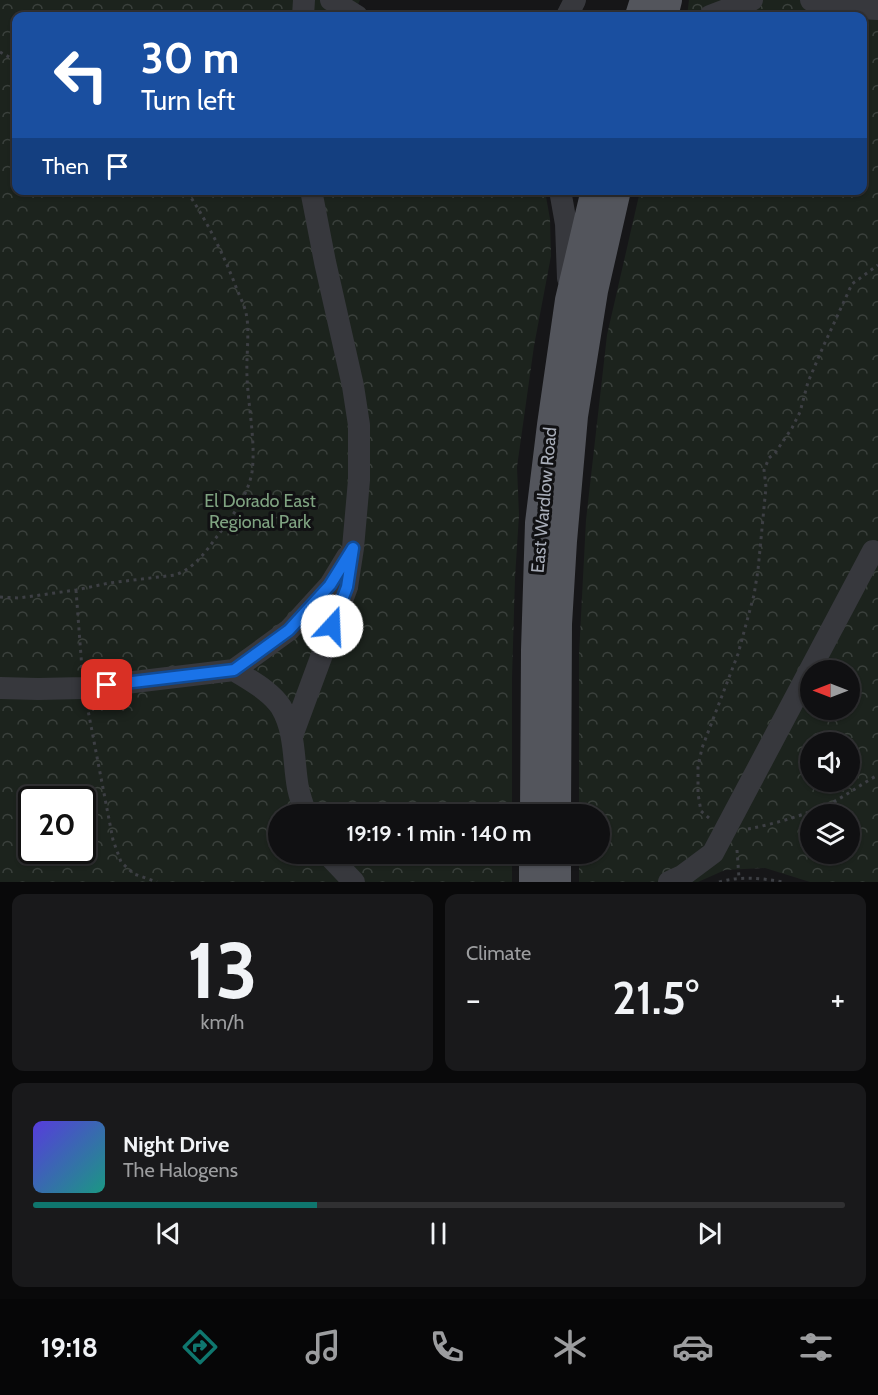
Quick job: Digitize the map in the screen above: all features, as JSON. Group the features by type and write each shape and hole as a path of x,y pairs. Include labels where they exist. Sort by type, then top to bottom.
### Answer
{"main road":[{"name":"East Wardlow Road","path":"534,804 539,523 550,425 569,300 594,195"},
{"name":"East Wardlow Road","path":"557,804 558,624 574,416 594,291 616,195"},
{"path":"533,864 533,882"},
{"path":"557,864 557,882"}],"lane":[{"path":"331,0 350,12"},
{"path":"720,12 752,0"},
{"path":"811,0 878,9"},
{"path":"292,736 347,587 359,480 359,425 353,386 312,195"},
{"path":"561,195 566,224 569,300"},
{"path":"0,688 84,688 234,670 289,630 330,585 353,548"},
{"path":"669,882 682,876 713,853 876,548"},
{"path":"234,670 260,688 280,707 292,736 298,788 303,804"},
{"path":"337,864 354,882"}],"path":[{"path":"0,597 19,598 185,572 208,549 239,506 251,474 253,458 247,378 246,313 214,236 189,195"},
{"path":"711,820 702,811 698,794 698,767 702,748 740,645 754,596 766,487 764,470 769,458 792,428 800,412 808,382 852,284 878,265"},
{"path":"76,590 84,688 113,840 121,861 134,874 157,882"},
{"path":"740,831 812,811 856,790 878,776"},
{"path":"737,849 739,878"},
{"path":"719,882 739,878 761,878 783,882"}],"green space":[{"name":"El Dorado East Regional Park","path":"0,0 360,0 355,12 12,12 12,195 546,195 550,219 551,256 534,346 517,467 519,515 512,678 512,804 268,804 268,864 512,864 512,882 0,882"},
{"path":"689,0 878,0 878,882 810,882 765,868 725,870 698,882 579,882 579,864 610,864 610,804 579,804 579,654 586,520 607,335 639,195 867,195 867,12 688,12"}],"route":[{"path":"107,685 234,670 289,630 330,585 353,548 347,587 332,626"}]}
